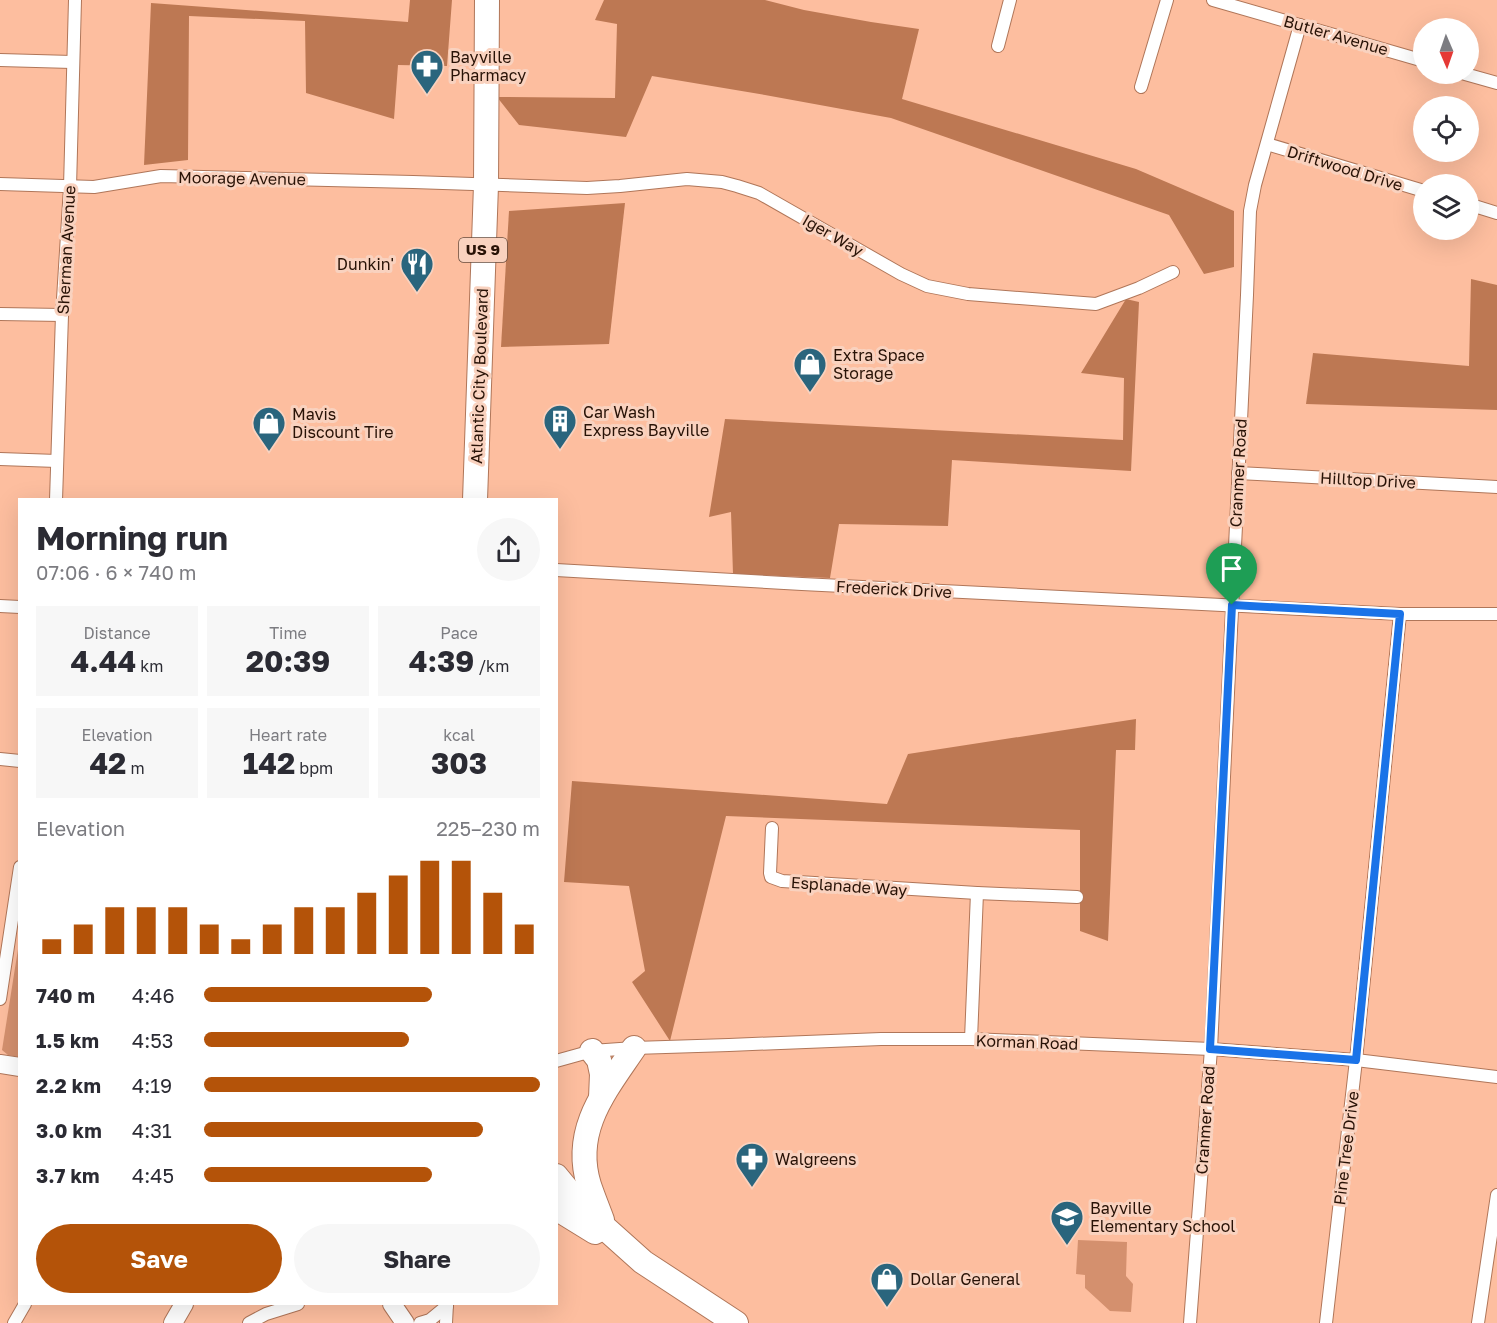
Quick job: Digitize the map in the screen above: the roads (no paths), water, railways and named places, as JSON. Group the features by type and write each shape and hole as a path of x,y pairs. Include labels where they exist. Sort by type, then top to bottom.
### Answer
{"highway":[{"name":"Atlantic City Boulevard","path":"475,498 486,186 487,0"},
{"path":"605,1228 588,1184 584,1156 587,1130 601,1098 634,1048"},
{"path":"592,1051 599,1060 602,1074 601,1098"},
{"path":"558,1179 570,1194 643,1262"},
{"path":"558,1209 736,1323"}],"street":[{"name":"Sherman Avenue","path":"56,498 62,315 70,187 75,0"},
{"path":"998,46 1010,0"},
{"path":"1141,87 1167,0"},
{"name":"Butler Avenue","path":"1214,0 1413,58"},
{"name":"Cranmer Road","path":"1190,1323 1210,1049 1250,212 1255,184 1300,25"},
{"path":"0,60 72,62"},
{"path":"1479,78 1497,83"},
{"name":"Driftwood Drive","path":"1267,144 1413,188"},
{"name":"Moorage Avenue","path":"0,184 94,187 161,176 486,186"},
{"name":"Iger Way","path":"486,186 587,188 687,179 722,182 759,194 891,269 927,286 968,294 1096,304 1173,272"},
{"path":"1479,207 1497,213"},
{"path":"0,314 62,315"},
{"path":"0,459 57,461"},
{"name":"Hilltop Drive","path":"1238,473 1497,487"},
{"name":"Frederick Drive","path":"558,570 1400,614 1497,614"},
{"path":"0,606 18,607"},
{"name":"Pine Tree Drive","path":"1326,1323 1356,1060 1400,614"},
{"path":"0,759 18,761"},
{"name":"Esplanade Way","path":"772,828 770,873 771,877 782,881 1077,897"},
{"path":"0,999 6,917 18,874"},
{"path":"971,1039 977,893"},
{"name":"Korman Road","path":"558,1060 592,1051 634,1048 881,1039 971,1039 1210,1049 1356,1060 1497,1077"},
{"path":"0,1064 18,1067"},
{"path":"1478,1323 1497,1195"},
{"path":"14,1323 25,1305"},
{"path":"173,1323 183,1305"},
{"path":"249,1323 266,1314 295,1305"},
{"path":"393,1305 405,1323"},
{"path":"420,1323 430,1320 447,1305"},
{"path":"446,1323 447,1305"}],"place":[{"name":"Bayville Pharmacy","path":"427,95"},
{"name":"Dunkin'","path":"417,293"},
{"name":"Extra Space Storage","path":"810,393"},
{"name":"Car Wash Express Bayville","path":"560,450"},
{"name":"Mavis Discount Tire","path":"269,452"},
{"name":"Walgreens","path":"752,1188"},
{"name":"Bayville Elementary School","path":"1067,1246"},
{"name":"Dollar General","path":"887,1308"}]}
